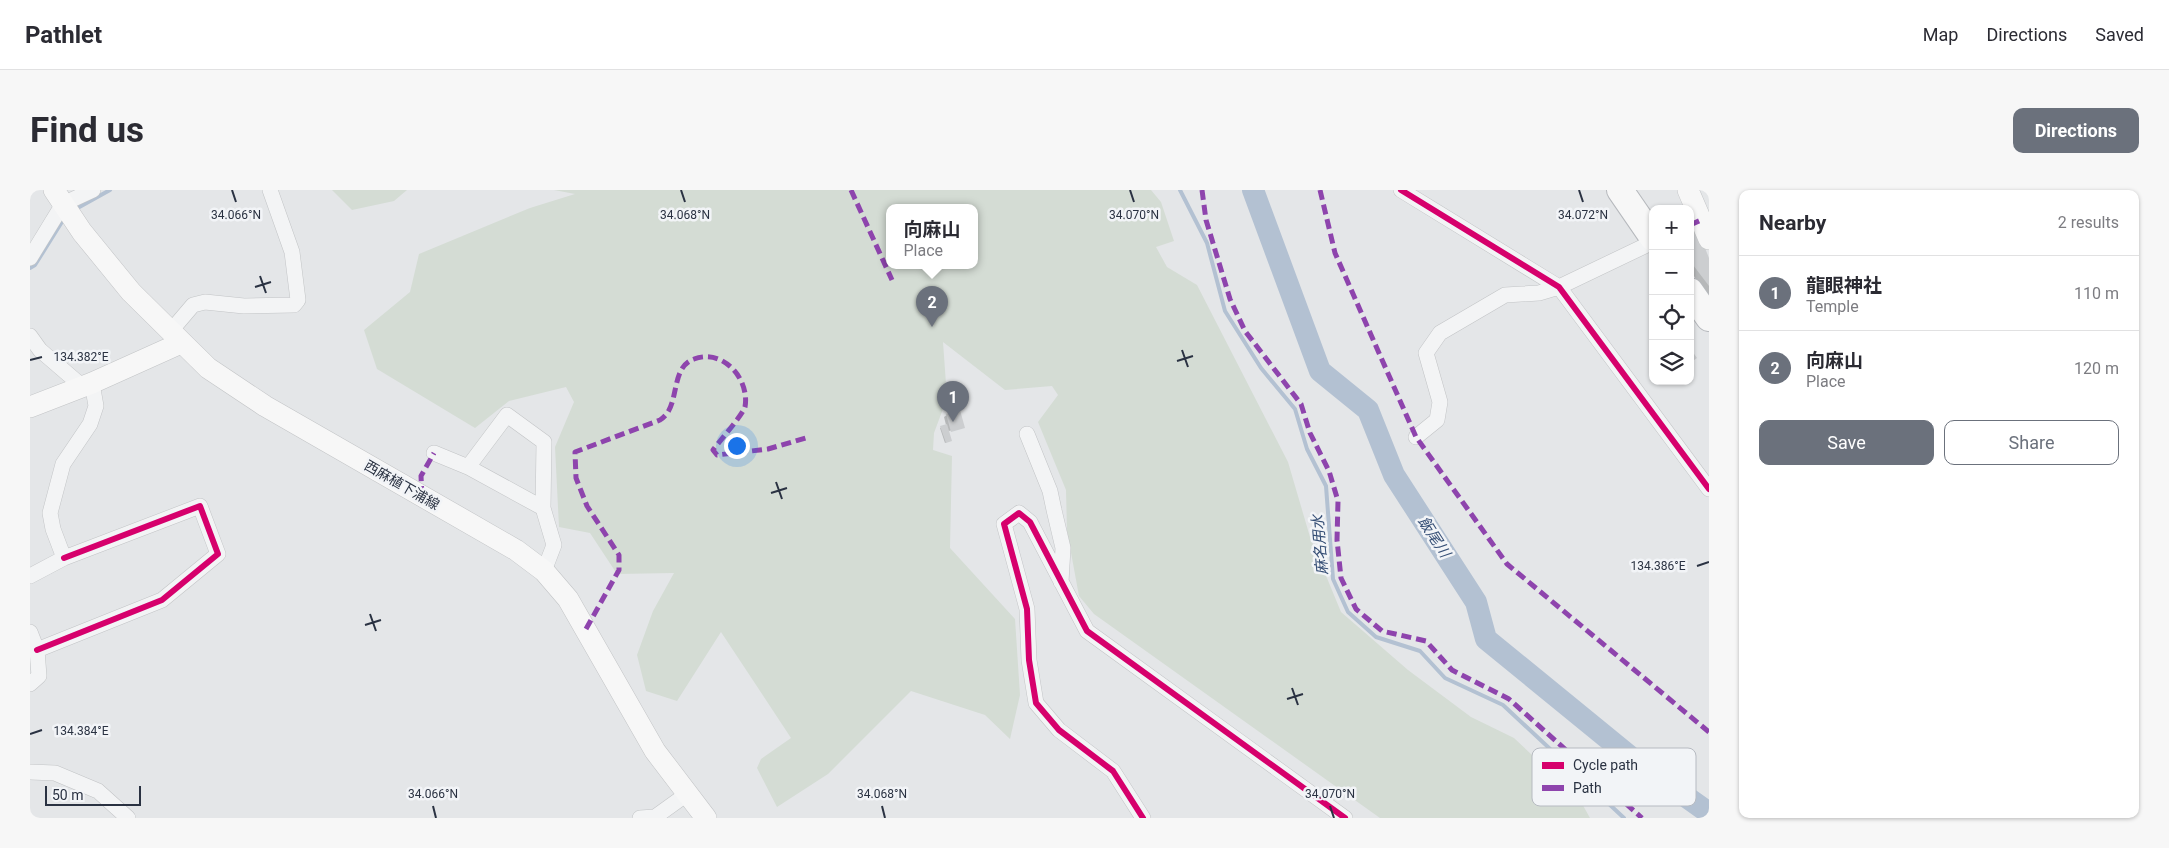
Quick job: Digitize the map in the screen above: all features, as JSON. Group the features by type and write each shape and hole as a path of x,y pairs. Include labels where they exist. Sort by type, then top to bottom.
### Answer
{"highway":[{"path":"1620,190 1649,232"},
{"path":"1693,295 1709,318"}],"main road":[{"path":"1688,190 1706,225"},
{"name":"西麻植下浦線","path":"63,204 131,292 208,368 237,388 516,550 544,572 578,614 638,724 706,818"},
{"path":"30,407 88,385 176,338"}],"street":[{"path":"30,258 63,204 93,190"},
{"path":"176,338 193,305 205,302 244,306 294,305 298,300 292,252 270,190"},
{"path":"1401,190 1558,286 1709,489"},
{"path":"1416,437 1438,420 1440,402 1426,353 1440,334 1505,295 1539,293 1649,244"},
{"path":"30,336 40,350 88,385 96,406 90,424 62,464 50,513 52,529 64,558"},
{"path":"468,467 506,415 544,442 543,508 554,545 544,572"},
{"path":"1027,434 1052,501 1063,548 1061,583"},
{"path":"434,453 468,467 543,508"},
{"path":"30,576 64,558 200,506 218,554 162,600 37,650"},
{"path":"1143,818 1113,771 1059,730 1036,704 1029,660 1027,609 1004,524 1019,513 1030,522 1087,630 1345,818"},
{"path":"30,632 37,650 39,676 30,684"},
{"path":"30,772 55,773 98,791 128,818"},
{"path":"640,818 655,817 687,794"}],"shaded area":[{"path":"332,190 407,190 394,201 352,210"},
{"path":"554,190 1151,190 1161,202 1174,241 1156,247 1167,267 1197,285 1288,462 1310,537 1341,612 1408,670 1471,717 1514,738 1532,755 1532,806 1583,806 1590,818 1380,818 1094,614 1079,596 1067,531 1066,490 1038,422 1058,395 1052,386 1005,390 943,342 947,398 934,433 933,450 952,456 950,548 1015,619 1020,695 1010,739 985,715 911,691 828,774 777,807 757,768 761,759 791,738 721,632 677,701 646,691 637,655 653,611 674,573 617,574 590,533 559,527 555,447 574,402 566,387 509,401 475,428 377,369 364,330 410,292 419,254 530,208 575,194"}],"building":[{"path":"1697,228 1709,258 1709,286 1694,266 1694,229"},
{"path":"960,410 965,428 951,432 946,414"},
{"path":"947,424 952,441 946,443 940,426"}],"waterway":[{"path":"74,210 110,190"},
{"name":"麻名用水","path":"1180,190 1207,243 1225,311 1261,368 1295,409 1307,449 1326,486 1333,579 1348,612 1376,637 1420,651 1445,678 1503,705 1549,748"},
{"name":"飯尾川","path":"1253,190 1320,371 1368,410 1394,475 1476,602 1486,639 1620,748"},
{"path":"30,268 35,265 65,217"},
{"name":"飯尾川","path":"1696,804 1709,813"},
{"name":"麻名用水","path":"1611,806 1624,818"}],"marked path":[{"path":"851,190 886,267"},
{"path":"1202,190 1206,220 1230,299 1245,331 1301,404 1310,433 1329,471 1338,501 1337,540 1341,578 1356,609 1382,631 1426,641 1452,670 1509,699 1564,748"},
{"path":"1320,190 1335,253 1416,437 1507,564 1709,732"},
{"path":"1694,223 1701,220"},
{"path":"887,269 892,280"},
{"path":"586,629 619,570 619,555 587,506 576,478 575,452 661,419 671,405 682,368 694,359 705,357 715,358 732,368 739,377 745,396 743,411 713,450 717,455 768,449 809,437"},
{"path":"422,496 421,476 434,453"},
{"path":"1629,806 1642,818"}],"cycle path":[{"path":"1401,190 1559,287 1709,489"},
{"path":"37,650 162,600 218,554 200,506 64,558"},
{"path":"1143,818 1113,771 1059,730 1036,703 1029,660 1027,609 1004,524 1019,513 1030,522 1087,631 1345,818"}],"place":[{"name":"向麻山","path":"932,327"},
{"name":"龍眼神社","path":"953,422"}]}
